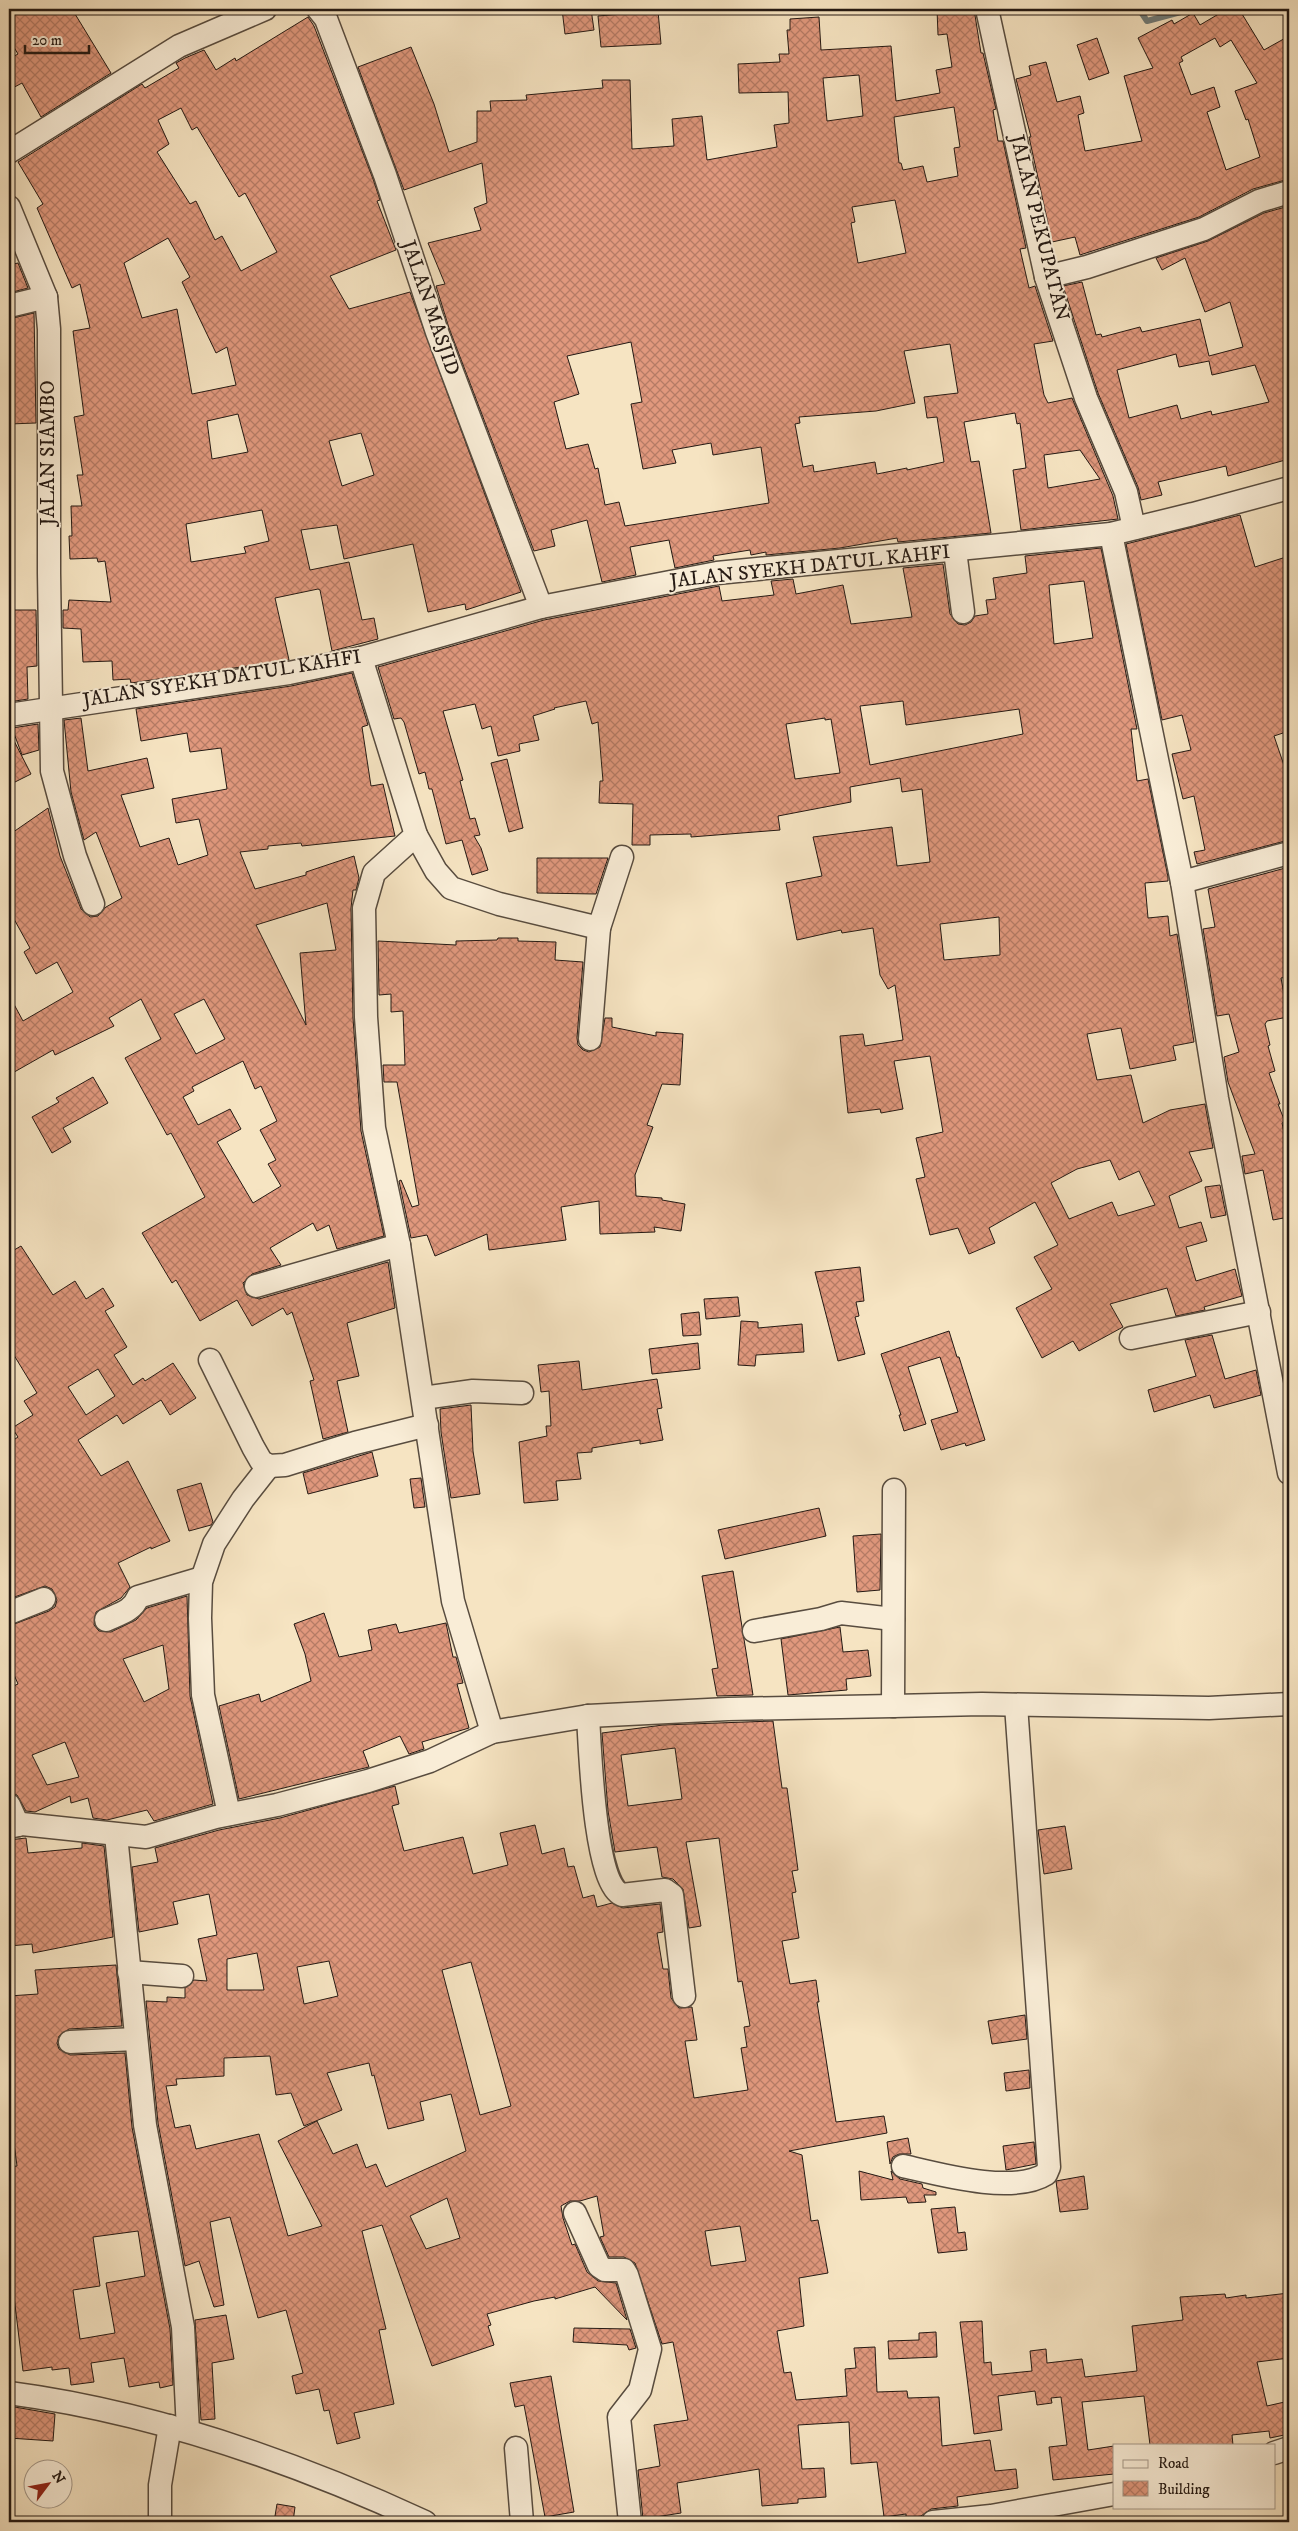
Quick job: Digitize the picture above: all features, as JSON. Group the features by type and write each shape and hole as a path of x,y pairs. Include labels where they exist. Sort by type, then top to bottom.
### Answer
{"street":[{"path":"9,152 179,46 265,9"},
{"name":"JALAN MASJID","path":"318,9 326,19 385,175 437,332 541,607"},
{"name":"JALAN PEKUPATAN","path":"987,9 1046,277 1086,398 1126,492 1134,528"},
{"path":"1046,277 1087,267 1204,229 1259,201 1289,192"},
{"name":"JALAN SIAMBO","path":"9,207 46,297 49,330 49,572 52,771 75,856 93,904"},
{"path":"9,306 46,297"},
{"name":"JALAN SYEKH DATUL KAHFI","path":"9,715 52,706 289,673 361,658 541,607 717,573 955,551 1111,534 1289,488"},
{"path":"1111,534 1182,882 1217,1098 1289,1473"},
{"path":"955,551 963,612"},
{"path":"361,658 416,835 436,871 451,888 499,904 599,928"},
{"path":"416,835 374,872 364,908 366,1018 374,1128 399,1245 453,1601 492,1732"},
{"path":"1182,882 1289,853"},
{"path":"590,1039 599,928 622,857"},
{"path":"256,1286 399,1245"},
{"path":"1131,1338 1259,1312"},
{"path":"210,1360 253,1447 261,1461 269,1466 285,1465 347,1445 427,1425"},
{"path":"423,1398 474,1391 522,1392"},
{"path":"229,1814 203,1695 200,1618 202,1578 214,1544 243,1499 269,1466"},
{"path":"893,1706 894,1490"},
{"path":"106,1620 127,1610 135,1604 138,1597 202,1578"},
{"path":"9,1613 44,1599"},
{"path":"754,1631 821,1619 842,1613 893,1619"},
{"path":"12,1819 116,1835 146,1837 229,1814 277,1805 368,1781 430,1761 492,1732 588,1716 728,1709 893,1706 1016,1705 1209,1708 1289,1704"},
{"path":"903,2166 974,2182 1031,2180 1046,2174 1049,2167 1016,1705"},
{"path":"588,1716 594,1811 606,1869 614,1890 622,1895 665,1890 672,1895 684,1996"},
{"path":"116,1835 147,2134 183,2327 179,2429 160,2485 160,2522"},
{"path":"130,1972 182,1976"},
{"path":"70,2042 136,2039"},
{"path":"575,2213 599,2266 605,2270 624,2270 627,2275 650,2348 640,2390 619,2417 630,2522"},
{"path":"9,2393 60,2400 179,2429 322,2476 425,2522"},
{"path":"516,2448 522,2522"},
{"path":"1276,2452 1289,2448"},
{"path":"933,2522 1036,2515 1113,2494"}],"building":[{"path":"9,9 72,9 111,73 41,117 22,83 9,90 9,59 18,54 9,39"},
{"path":"562,9 591,9 594,30 565,34"},
{"path":"937,9 974,9 981,53 983,53 996,109 993,110 998,141 1003,141 1026,248 1020,249 1029,288 1035,286 1053,341 1034,344 1044,395 1048,403 1072,398 1113,496 1118,519 1021,530 1013,470 1026,468 1020,423 1017,424 1015,413 964,422 971,462 979,461 991,533 898,542 897,538 840,548 766,555 766,552 751,555 750,550 713,556 714,560 675,568 669,540 630,547 636,575 602,582 587,520 551,530 555,546 534,551 449,328 436,286 445,284 428,243 481,230 474,208 487,203 482,163 404,190 358,67 411,47 434,104 449,152 477,142 477,111 491,111 490,101 527,100 526,95 603,88 602,80 630,80 632,149 674,146 672,119 702,116 707,160 777,147 774,125 789,123 788,92 739,93 738,64 780,62 779,54 789,54 787,30 790,30 790,19 819,17 821,50 891,46 896,101 940,93 936,70 952,67 947,34 938,35","holes":["859,75 863,116 827,121 823,78","954,107 960,147 954,148 958,176 927,182 923,166 903,170 901,163 899,163 894,117","895,200 906,253 858,263 851,223 855,222 852,207","631,342 642,402 631,404 643,469 676,463 672,450 711,443 713,455 761,447 769,503 625,526 619,502 605,505 598,468 595,469 588,444 566,449 554,402 579,394 567,356","950,344 958,393 924,397 927,418 937,417 944,462 877,474 875,462 814,472 813,465 803,467 795,424 800,423 799,417 876,411 915,403 904,351","1080,450 1100,479 1048,488 1044,455"]},
{"path":"1227,9 1239,9 1264,50 1289,36 1289,179 1253,189 1199,217 1080,255 1075,237 1052,242 1029,137 1031,137 1016,79 1031,75 1029,66 1046,62 1057,102 1080,96 1084,113 1078,115 1085,151 1142,141 1124,76 1153,68 1138,38 1172,20 1174,24 1193,13 1200,25","holes":["1215,38 1220,47 1231,40 1257,83 1235,91 1246,120 1248,119 1260,157 1226,170 1207,112 1220,107 1214,87 1191,95 1179,63 1183,61 1181,57"]},
{"path":"658,11 661,44 601,47 598,16"},
{"path":"308,17 314,26 373,179 380,200 377,201 396,250 330,276 349,309 410,292 521,592 466,610 465,604 428,612 413,544 344,559 337,525 301,530 310,570 349,562 362,620 374,618 378,639 332,651 320,590 318,589 275,598 289,660 131,683 130,679 113,680 112,661 83,662 81,629 63,628 63,610 68,610 69,600 111,602 105,561 98,562 97,558 70,559 69,536 72,536 71,506 82,506 77,475 83,475 74,417 84,415 73,331 90,328 80,284 72,288 37,208 43,204 18,162 142,84 145,88 179,68 176,63 185,58 204,50 216,70 235,58 236,61","holes":["181,108 192,130 197,127 239,197 245,193 277,252 241,271 222,236 215,240 196,201 190,204 157,152 169,144 158,120","168,238 190,277 182,282 216,353 227,347 236,385 192,394 177,309 142,318 124,263","238,414 248,452 212,459 207,421","361,433 374,475 342,486 329,441","262,510 269,541 244,547 246,553 191,562 186,524"]},
{"path":"1097,38 1109,73 1089,80 1077,45"},
{"path":"1289,206 1289,459 1228,476 1226,466 1158,482 1162,495 1141,500 1138,487 1098,393 1063,286 1082,282 1096,335 1101,334 1102,337 1140,327 1142,332 1200,319 1209,356 1243,347 1230,302 1205,312 1185,258 1162,270 1156,258 1208,241 1264,213","holes":["1176,354 1179,367 1209,361 1212,375 1255,365 1269,402 1212,415 1211,411 1181,419 1177,405 1129,418 1117,370"]},
{"path":"18,263 28,288 9,293 9,265"},
{"path":"34,313 36,423 9,424 9,319"},
{"path":"1240,515 1255,567 1289,556 1289,731 1274,736 1289,780 1289,840 1197,864 1194,852 1205,850 1194,796 1183,799 1172,754 1191,750 1182,715 1162,720 1126,544"},
{"path":"1101,548 1137,729 1131,729 1137,781 1148,779 1168,877 1168,881 1145,883 1148,918 1168,916 1170,936 1177,934 1194,1042 1173,1046 1176,1060 1130,1069 1121,1028 1087,1034 1097,1080 1131,1075 1143,1123 1170,1110 1205,1104 1213,1148 1189,1152 1202,1181 1169,1196 1179,1228 1201,1222 1207,1241 1186,1247 1196,1281 1235,1269 1242,1296 1204,1307 1205,1310 1176,1316 1167,1288 1110,1304 1123,1327 1079,1351 1073,1341 1042,1358 1016,1308 1052,1289 1034,1257 1058,1245 1035,1202 989,1228 995,1243 969,1254 958,1228 930,1235 916,1179 925,1177 916,1138 943,1132 930,1056 894,1061 903,1109 881,1113 880,1109 848,1113 840,1036 863,1034 865,1046 903,1040 895,985 888,989 880,975 873,928 842,933 841,930 797,940 786,883 822,876 813,837 892,827 897,866 930,862 922,789 902,792 900,778 850,787 851,802 778,816 780,830 691,837 691,834 650,835 650,845 632,845 633,804 599,803 600,781 603,781 598,722 592,724 586,701 554,708 533,716 539,740 519,744 520,751 498,756 491,726 482,729 475,704 443,711 463,780 460,781 470,819 475,818 480,835 474,836 481,848 488,870 472,875 462,840 446,844 432,789 429,789 425,772 419,774 404,722 401,718 394,719 378,667 544,620 719,586 722,601 774,595 771,581 793,579 796,594 843,585 851,624 912,617 903,568 943,564 950,614 958,624 965,625 971,622 975,616 988,614 986,600 996,599 993,578 1027,573 1025,556","holes":["1084,581 1093,638 1054,644 1049,585","903,701 906,725 1019,709 1023,734 870,765 860,706","825,718 825,720 831,719 840,773 795,779 786,724","999,917 1000,955 944,960 940,924","1110,1160 1119,1180 1139,1171 1155,1205 1118,1216 1112,1202 1069,1219 1051,1183 1077,1169"]},
{"path":"9,610 36,610 37,666 27,667 28,699 9,702"},
{"path":"352,673 368,725 362,727 371,786 383,784 395,836 302,846 301,843 268,846 268,849 240,852 255,889 306,875 306,872 354,856 359,878 356,890 353,890 351,908 353,1018 361,1131 384,1236 337,1249 329,1225 317,1231 313,1223 270,1248 281,1265 252,1274 243,1283 247,1295 259,1299 388,1262 395,1308 347,1323 359,1376 337,1381 348,1432 323,1439 310,1381 314,1380 292,1312 287,1315 283,1308 252,1326 237,1300 200,1321 176,1280 172,1283 142,1233 205,1197 171,1133 167,1135 125,1058 161,1039 141,999 109,1018 114,1026 55,1055 53,1050 9,1075 9,995 23,1021 73,992 57,962 36,974 24,952 30,948 9,910 9,835 48,808 60,856 81,909 90,917 98,916 106,907 122,898 96,832 84,840 71,792 64,720 81,718 88,771 147,758 154,788 121,795 140,847 169,838 178,865 208,855 199,819 176,823 172,799 227,789 221,748 190,752 187,733 141,741 136,709 291,686","holes":["327,903 336,950 300,953 306,1025 256,925","204,999 225,1039 196,1054 174,1014","243,1061 255,1089 261,1086 277,1121 260,1130 276,1160 268,1164 281,1186 253,1203 217,1142 241,1129 230,1109 198,1125 183,1097 194,1091 192,1087"]},
{"path":"38,724 39,750 22,755 12,728"},
{"path":"9,731 31,774 9,785"},
{"path":"507,759 523,828 509,832 491,763"},
{"path":"537,858 608,858 596,894 537,893"},
{"path":"1289,867 1289,955 1285,956 1288,977 1281,978 1288,1017 1267,1021 1265,1024 1270,1045 1268,1046 1275,1071 1269,1073 1285,1122 1282,1123 1289,1158 1289,1217 1273,1220 1263,1170 1245,1174 1242,1156 1255,1154 1228,1082 1224,1057 1239,1052 1229,1014 1217,1016 1203,929 1215,927 1208,889"},
{"path":"498,938 518,938 518,941 556,942 555,960 583,962 577,1038 578,1045 583,1050 589,1052 600,1047 605,1018 612,1018 612,1027 656,1036 656,1032 683,1034 680,1085 662,1084 647,1125 653,1127 635,1175 636,1196 662,1198 662,1200 685,1204 681,1231 654,1227 655,1232 600,1234 599,1201 561,1207 566,1240 489,1250 487,1234 435,1256 427,1235 411,1238 399,1181 401,1180 412,1207 419,1205 397,1082 384,1082 383,1065 405,1065 403,1011 391,1012 391,994 379,995 378,941 456,945 456,941 497,940"},
{"path":"93,1077 108,1103 63,1128 71,1142 52,1153 32,1117 59,1102 56,1098"},
{"path":"1220,1185 1226,1215 1211,1218 1205,1187"},
{"path":"21,1246 53,1295 75,1281 86,1299 103,1288 114,1306 105,1311 127,1347 114,1355 133,1385 143,1378 145,1381 173,1363 196,1398 170,1415 161,1400 123,1424 117,1415 78,1440 101,1476 128,1461 170,1541 151,1549 151,1547 118,1563 130,1587 121,1598 96,1612 94,1625 99,1631 111,1632 136,1620 147,1608 187,1596 190,1696 213,1804 154,1821 147,1810 107,1820 93,1818 88,1798 71,1803 70,1796 35,1812 26,1811 17,1795 9,1792 9,1688 18,1684 9,1663 9,1626 49,1611 55,1607 57,1600 52,1589 45,1586 9,1599 9,1443 18,1437 12,1428 33,1415 24,1401 37,1393 9,1347 9,1253","holes":["98,1369 115,1396 86,1415 68,1387","163,1645 169,1689 144,1702 123,1659","65,1742 79,1777 47,1785 32,1755"]},
{"path":"860,1267 864,1301 856,1302 859,1316 855,1317 865,1354 838,1361 815,1272"},
{"path":"738,1297 740,1316 706,1319 704,1299"},
{"path":"699,1312 701,1335 683,1336 681,1314"},
{"path":"741,1321 758,1322 758,1328 802,1324 804,1352 756,1355 755,1366 738,1365"},
{"path":"949,1331 985,1440 966,1446 965,1443 941,1450 931,1420 958,1412 940,1357 908,1367 926,1424 904,1431 899,1415 901,1415 881,1354"},
{"path":"1212,1335 1225,1379 1256,1370 1261,1395 1214,1408 1210,1395 1154,1412 1148,1390 1196,1376 1185,1340"},
{"path":"698,1343 700,1369 652,1374 649,1349"},
{"path":"579,1361 582,1390 657,1379 662,1408 657,1409 663,1440 640,1444 640,1440 592,1448 592,1452 577,1453 581,1479 556,1481 558,1500 524,1503 519,1442 547,1436 546,1426 551,1426 549,1391 541,1392 538,1365"},
{"path":"471,1405 473,1451 480,1494 451,1498 441,1432 440,1409"},
{"path":"372,1452 378,1476 308,1494 303,1473"},
{"path":"421,1478 425,1507 414,1508 410,1479"},
{"path":"201,1483 213,1522 211,1525 189,1531 177,1490"},
{"path":"819,1508 826,1536 725,1559 718,1530"},
{"path":"881,1534 880,1590 857,1592 853,1536"},
{"path":"733,1571 753,1695 717,1696 712,1669 718,1668 702,1576"},
{"path":"324,1613 339,1657 372,1650 368,1630 396,1624 399,1633 446,1623 453,1657 456,1657 463,1683 457,1684 469,1728 422,1742 424,1749 409,1754 400,1736 363,1751 369,1767 239,1799 219,1706 259,1694 261,1702 311,1681 305,1654 294,1624"},
{"path":"840,1627 843,1652 868,1650 871,1676 846,1679 847,1690 788,1695 781,1639"},
{"path":"773,1721 782,1788 787,1788 798,1870 792,1871 796,1892 792,1893 799,1938 782,1941 790,1984 816,1980 819,2002 817,2002 836,2122 884,2116 887,2133 789,2151 802,2155 811,2221 818,2220 828,2273 799,2278 804,2326 777,2331 784,2373 791,2372 796,2400 847,2396 845,2369 856,2368 854,2348 875,2347 877,2392 907,2391 908,2398 939,2397 942,2446 990,2440 995,2471 1016,2469 1018,2488 957,2497 958,2506 931,2509 921,2516 906,2518 906,2514 884,2517 877,2462 851,2464 849,2422 798,2425 802,2469 824,2468 826,2497 798,2499 798,2503 762,2506 759,2469 677,2483 681,2513 643,2519 638,2470 660,2466 654,2425 688,2420 673,2342 662,2344 635,2263 624,2257 609,2257 600,2237 604,2236 597,2196 580,2201 570,2201 561,2206 563,2218 572,2245 575,2244 587,2272 598,2281 616,2283 627,2320 595,2287 555,2299 555,2297 534,2301 487,2314 491,2325 488,2326 494,2345 432,2366 382,2225 362,2231 386,2329 379,2330 394,2404 354,2413 360,2438 337,2444 329,2410 324,2411 319,2389 296,2394 292,2376 303,2373 286,2310 258,2318 230,2217 210,2222 224,2305 214,2307 199,2261 185,2266 158,2123 146,2001 167,2002 167,1997 185,1998 185,1988 194,1980 207,1981 198,1939 217,1935 209,1894 173,1902 178,1924 139,1932 132,1867 158,1862 155,1848 219,1830 280,1818 395,1786 399,1804 392,1806 404,1851 463,1837 473,1874 508,1865 500,1833 535,1825 542,1854 564,1848 568,1867 574,1866 583,1898 594,1895 597,1907 612,1903 623,1908 660,1904 663,1932 657,1933 663,1969 668,1969 671,1998 679,2008 692,2007 697,2040 685,2041 694,2098 748,2090 741,2048 747,2047 744,2027 750,2026 742,1981 738,1982 719,1838 686,1842 701,1926 689,1928 683,1889 673,1879 662,1877 657,1847 615,1852 608,1811 602,1733 663,1725","holes":["675,1748 682,1799 628,1806 621,1755","257,1953 264,1990 227,1990 227,1959","329,1961 338,1996 304,2004 297,1967","471,1962 511,2106 480,2115 442,1970","270,2056 276,2095 291,2093 304,2126 342,2110 327,2073 369,2063 388,2129 424,2120 420,2102 451,2094 466,2151 386,2187 376,2164 366,2168 357,2144 333,2154 317,2121 278,2141 322,2226 288,2236 259,2134 196,2149 190,2125 175,2128 166,2086 177,2085 176,2079 224,2076 224,2058","447,2198 460,2238 426,2249 410,2216","740,2226 746,2261 711,2266 705,2231"]},
{"path":"1065,1826 1072,1869 1044,1874 1038,1830"},
{"path":"26,1838 28,1853 82,1848 82,1843 104,1846 113,1937 33,1953 32,1944 9,1946 9,1840"},
{"path":"116,1965 122,2026 69,2029 59,2036 57,2043 59,2049 70,2055 125,2053 132,2127 170,2329 173,2385 160,2388 159,2382 129,2387 124,2358 91,2363 94,2382 71,2385 69,2368 52,2370 52,2367 23,2371 9,2255 9,2209 14,2208 9,2167 17,2166 9,2106 9,1996 38,1994 35,1970","holes":["138,2231 145,2276 106,2283 115,2333 80,2339 73,2290 100,2286 93,2237"]},
{"path":"1025,2015 1027,2039 992,2044 988,2021"},
{"path":"1029,2070 1030,2088 1006,2091 1004,2073"},
{"path":"908,2138 911,2154 899,2154 893,2157 890,2164 887,2142"},
{"path":"1034,2142 1036,2164 1006,2170 1003,2146"},
{"path":"859,2171 893,2180 891,2171 900,2179 922,2184 923,2188 936,2192 936,2195 924,2195 926,2202 908,2203 906,2197 861,2200"},
{"path":"1084,2176 1088,2209 1060,2212 1056,2181"},
{"path":"955,2207 958,2233 965,2232 967,2250 938,2253 931,2209"},
{"path":"1289,2293 1289,2358 1257,2362 1267,2406 1289,2401 1289,2434 1270,2438 1269,2431 1232,2435 1233,2444 1150,2444 1144,2396 1082,2402 1088,2450 1113,2446 1113,2474 1053,2480 1049,2447 1067,2445 1061,2397 1051,2398 1052,2403 1037,2405 1035,2391 998,2396 1002,2430 974,2434 960,2322 982,2321 984,2363 991,2362 992,2375 1032,2371 1030,2351 1046,2349 1047,2363 1082,2359 1085,2377 1137,2371 1132,2326 1183,2320 1180,2297 1225,2294 1226,2298 1246,2295 1246,2298"},
{"path":"226,2315 234,2359 212,2363 215,2419 201,2420 195,2320"},
{"path":"574,2328 630,2329 636,2348 629,2350 627,2345 573,2342"},
{"path":"936,2332 937,2357 889,2359 888,2341 919,2340 919,2333"},
{"path":"551,2376 574,2512 545,2517 524,2405 515,2407 510,2383"},
{"path":"9,2406 55,2414 53,2441 9,2438"},
{"path":"277,2504 295,2507 293,2522 274,2522"}],"waterway":[{"path":"1139,9 1147,21 1192,9"}]}
